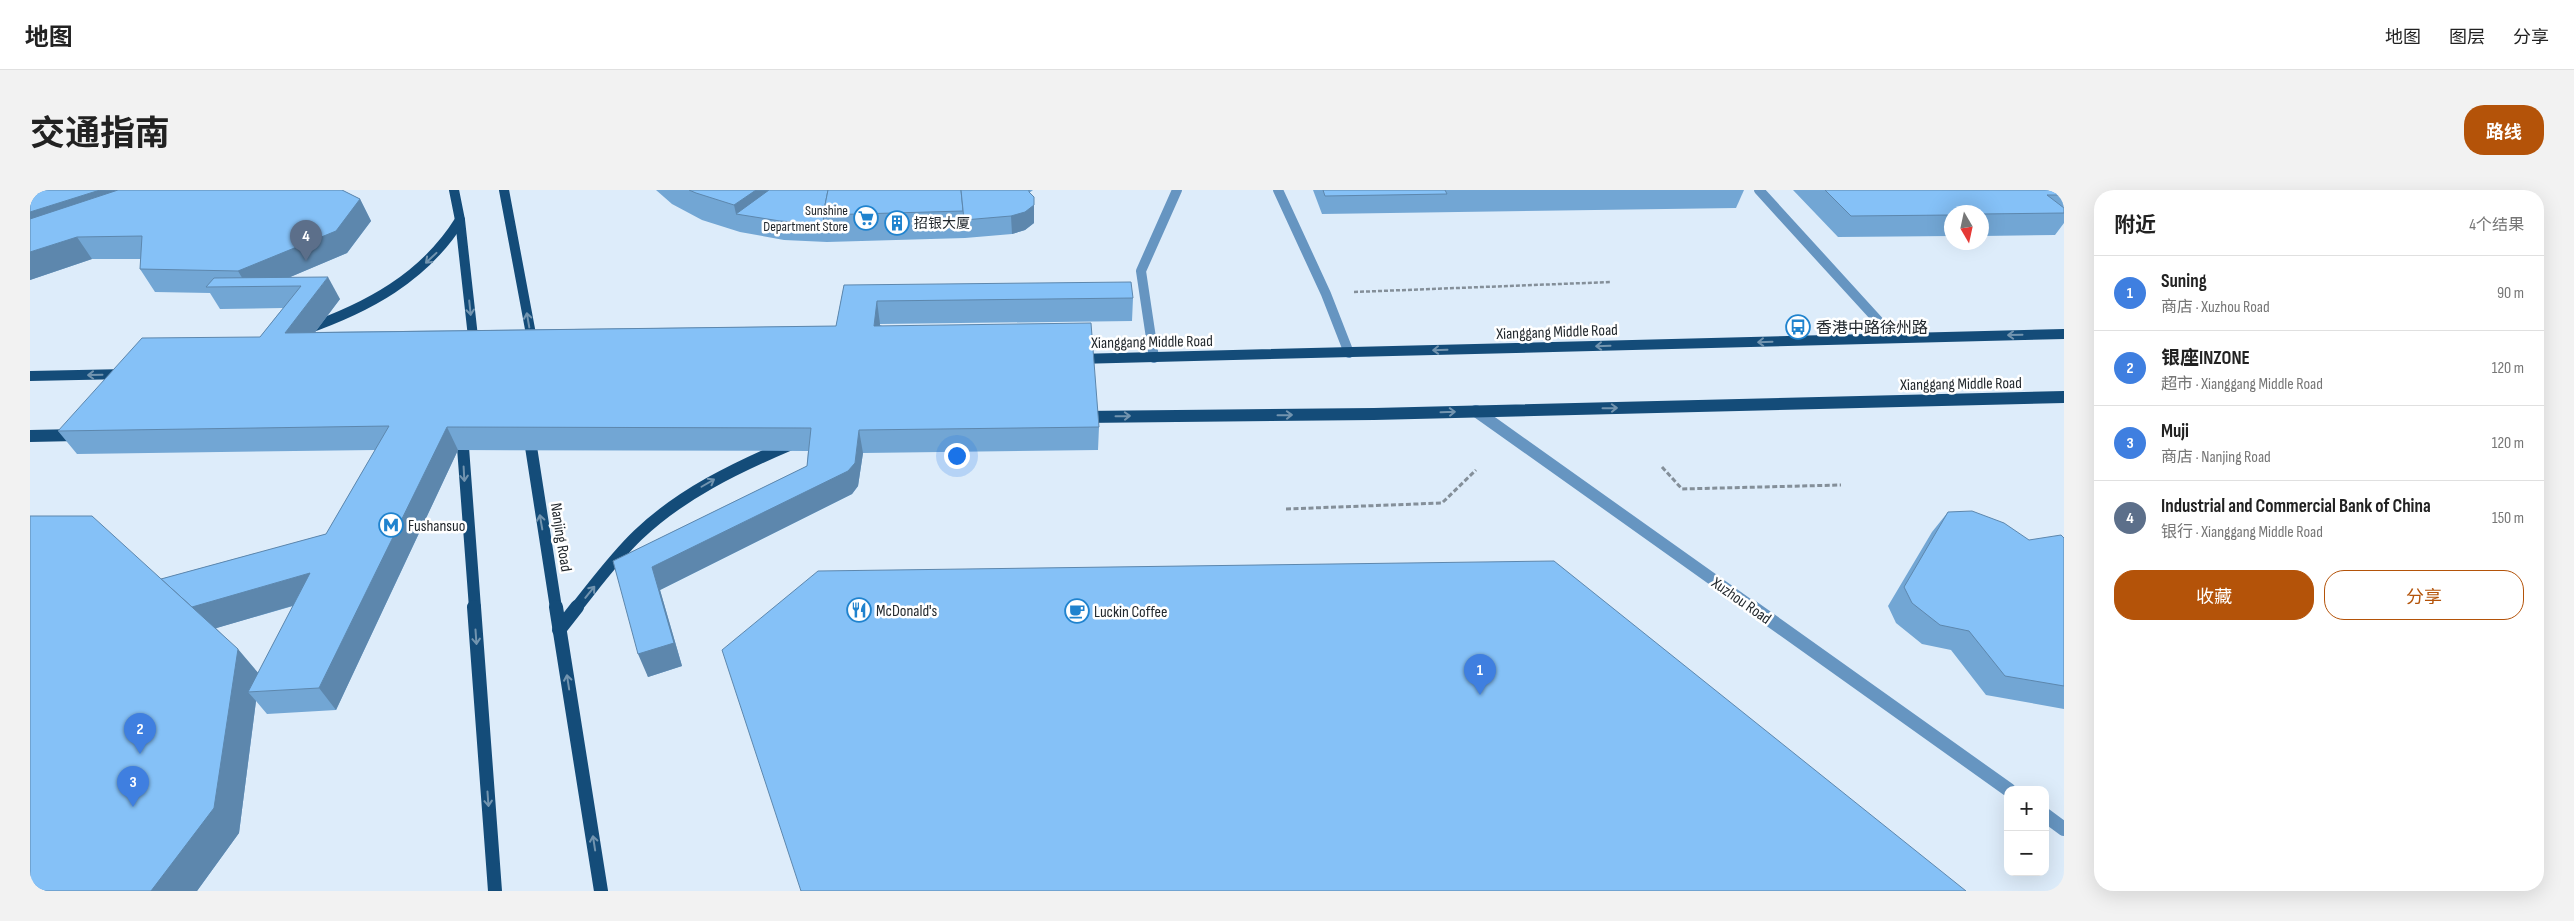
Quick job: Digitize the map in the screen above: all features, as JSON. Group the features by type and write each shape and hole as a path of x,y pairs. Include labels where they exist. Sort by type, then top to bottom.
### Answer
{"main road":[{"path":"454,190 460,220 475,360"},
{"path":"504,190 535,358"},
{"path":"290,334 324,324 399,284 433,257 460,220"},
{"name":"Xianggang Middle Road","path":"1065,359 2064,334"},
{"path":"30,376 135,373"},
{"name":"Xianggang Middle Road","path":"1075,417 1476,411 2064,397"},
{"name":"Nanjing Road","path":"528,424 601,891"},
{"path":"461,426 495,891"},
{"path":"30,436 88,435"},
{"path":"560,630 621,553 692,492 736,466 798,441"}],"street":[{"path":"1154,358 1141,271 1177,190"},
{"path":"1278,190 1326,294 1348,353"},
{"path":"1759,190 1894,338"},
{"name":"Xuzhou Road","path":"1476,411 2004,786"},
{"path":"2049,819 2064,829"}],"path":[{"path":"1326,294 1611,282"},
{"path":"1662,467 1682,489 1841,484"},
{"path":"1286,509 1442,503 1476,470"}],"building":[{"path":"30,190 100,190 30,212"},
{"path":"118,190 342,190 360,199 336,231 238,271 140,269 142,236 77,237 30,252 30,219"},
{"path":"689,190 756,190 734,205"},
{"path":"769,190 828,190 823,215 824,224 780,221 736,214"},
{"path":"828,190 961,190 963,211 823,215"},
{"path":"961,190 1029,190 1034,197 1034,205 1025,212 1011,216 964,220"},
{"path":"1323,190 1445,190 1447,194 1325,196"},
{"path":"1825,190 2064,190 2064,195 2047,195 2064,208 2064,213 1989,214 1989,205 1944,205 1944,215 1851,216"},
{"name":"Fushansuo","path":"328,277 285,333 836,326 844,285 1131,282 1133,298 877,301 874,326 1091,323 1099,427 859,430 855,463 848,471 652,567 674,643 638,654 613,561 807,466 811,428 447,427 319,688 248,692 310,573 192,607 161,579 326,534 389,426 58,431 142,338 260,337 301,286 206,287 214,278"},
{"path":"1972,511 2004,523 2029,540 2061,535 2064,538 2064,686 2005,676 1969,631 1940,625 1912,603 1904,587 1948,512"},
{"path":"30,516 92,516 238,649 214,808 151,891 30,891"},
{"path":"1554,561 1966,891 801,891 722,650 818,571"}],"place":[{"name":"Sunshine Department Store","path":"866,218"},
{"name":"招银大厦","path":"897,223"},
{"name":"Industrial and Commercial Bank of China","path":"306,261"},
{"name":"香港中路徐州路","path":"1798,327"},
{"name":"Fushansuo","path":"391,525"},
{"name":"McDonald's","path":"859,610"},
{"name":"Luckin Coffee","path":"1077,611"},
{"name":"Suning","path":"1480,695"},
{"name":"银座INZONE","path":"140,754"},
{"name":"Muji","path":"133,807"}]}
